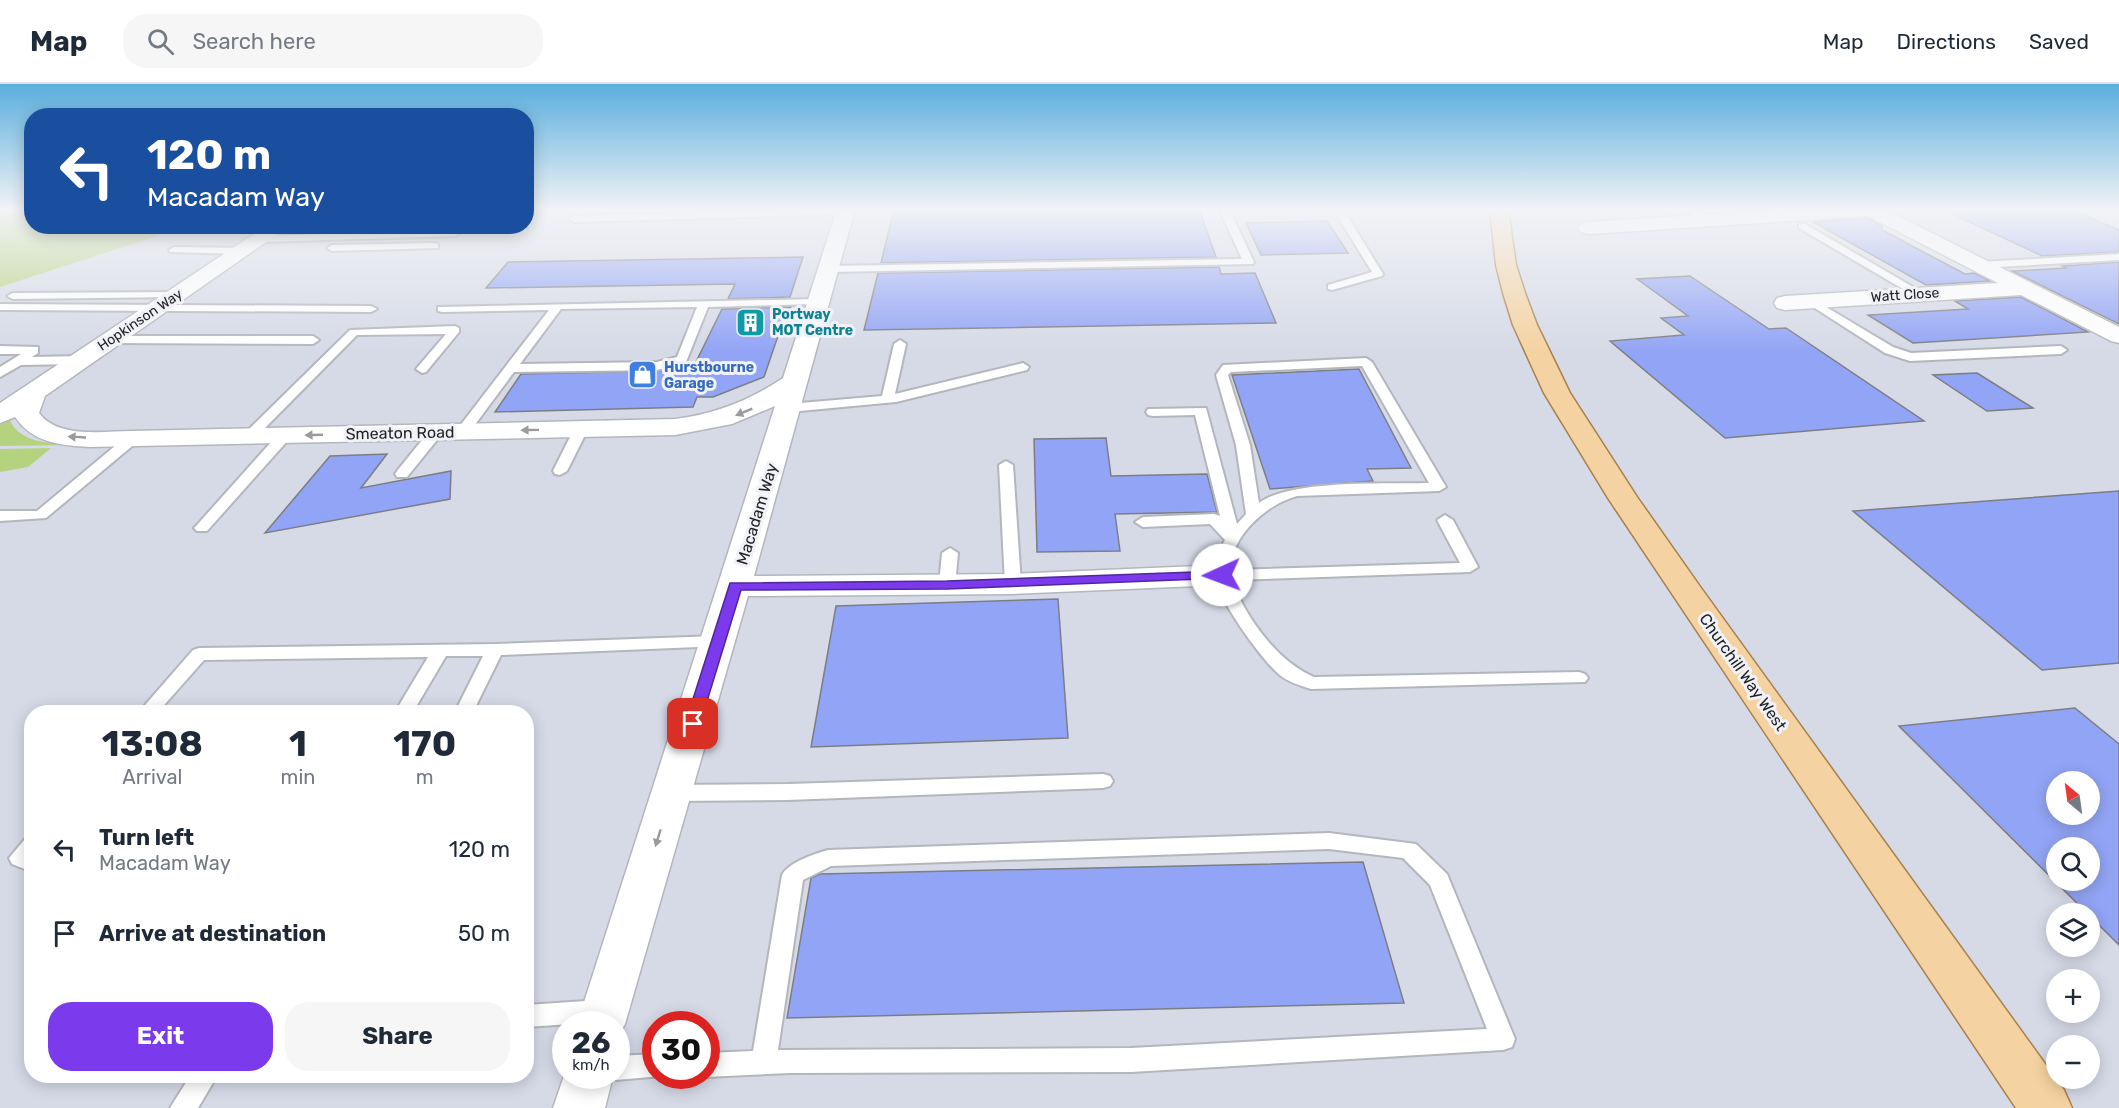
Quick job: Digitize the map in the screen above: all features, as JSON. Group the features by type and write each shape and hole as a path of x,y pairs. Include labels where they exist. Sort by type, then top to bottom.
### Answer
{"main road":[{"name":"Churchill Way West","path":"1505,257 1525,325 1557,393 1623,498 2046,1108"}],"street":[{"name":"Hopkinson Way","path":"0,415 234,257"},
{"name":"Macadam Way","path":"605,1011 735,586 832,257"},
{"path":"1964,257 2119,336"},
{"name":"Watt Close","path":"1785,303 2025,288"},
{"name":"Smeaton Road","path":"33,393 26,413 38,429 65,437 132,439 675,427 711,423 791,395"},
{"path":"735,586 1012,584 1222,575"},
{"path":"579,1108 584,1089"}],"lane":[{"path":"829,269 1249,262 1247,257"},
{"path":"1332,287 1378,274 1367,257"},
{"path":"1855,257 1919,294"},
{"path":"1980,265 2119,257"},
{"path":"13,296 177,295"},
{"path":"1811,301 1889,350 1910,357 2061,350"},
{"path":"442,309 818,302"},
{"path":"511,368 657,366 671,363 682,359 704,304"},
{"path":"463,431 558,306"},
{"path":"0,307 371,309"},
{"path":"249,436 354,332 455,330 422,369"},
{"path":"111,340 313,340"},
{"path":"888,399 900,344"},
{"path":"0,350 34,350 0,372"},
{"path":"18,361 81,360"},
{"path":"1253,514 1244,445 1221,375 1227,368 1366,363 1438,487 1296,492 1275,498 1253,514 1233,539 1223,560 1222,575 1237,608 1287,671 1311,683 1579,678"},
{"path":"791,395 888,399 1023,367"},
{"path":"1153,412 1201,411 1233,539"},
{"path":"560,471 581,429"},
{"path":"402,474 436,432"},
{"path":"202,528 285,435"},
{"path":"0,516 42,515 132,439"},
{"path":"1006,465 1012,584"},
{"path":"1143,522 1214,519 1233,539"},
{"path":"1222,575 1470,567 1445,520"},
{"path":"947,585 950,553"},
{"path":"154,705 199,654 495,650 717,642"},
{"path":"408,705 441,650"},
{"path":"468,705 495,650"},
{"path":"671,793 799,792 1103,781"},
{"path":"720,1065 1131,1060 1503,1040 1439,880 1409,850 1329,841 828,858 793,876 764,1063"},
{"path":"534,1016 552,1016"},
{"path":"183,1108 199,1083"}],"shaded area":[{"path":"93,257 2119,257 2119,1108 0,1108 0,287"}],"green space":[{"path":"0,257 93,257 0,287"},
{"path":"9,418 13,426 27,437 54,444 72,445 0,446 0,422"},
{"path":"51,448 28,467 0,472 0,449"}],"building":[{"path":"803,257 790,297 728,299 735,284 486,288 508,262"},
{"path":"882,257 1216,257 881,263"},
{"path":"1875,257 1933,257 1965,274 1974,273 1990,281 1926,285"},
{"path":"2119,262 2119,324 2012,271 2066,268 2062,266"},
{"path":"1219,267 1221,274 1255,273 1276,323 864,330 878,273"},
{"path":"1690,276 1769,329 1786,328 1924,421 1725,438 1610,341 1684,335 1661,318 1688,316 1637,279"},
{"path":"2021,297 2088,332 1913,343 1868,315 1968,309 1955,301"},
{"name":"Hurstbourne Garage","path":"791,307 764,377 713,397 697,397 693,407 495,412 521,374 692,370 722,309"},
{"path":"1359,369 1411,468 1367,469 1373,481 1270,489 1232,375"},
{"path":"1977,373 2033,408 1987,411 1933,375"},
{"path":"1106,438 1111,476 1207,474 1217,512 1115,514 1120,551 1037,552 1034,439"},
{"path":"387,454 361,488 451,471 450,499 265,533 330,456"},
{"path":"2119,491 2119,663 2042,670 1853,511"},
{"path":"1058,599 1068,738 811,747 836,606"},
{"path":"2075,708 2119,744 2119,945 2100,926 2100,903 2077,903 2065,891 2100,891 2100,837 2046,837 2046,872 1899,726"},
{"path":"1363,862 1404,1003 787,1018 811,878 820,874"}],"place":[{"name":"Portway MOT Centre","path":"751,322"},
{"name":"Hurstbourne Garage","path":"643,375"}],"route":[{"path":"693,724 735,586 1012,584 1222,575"}]}
